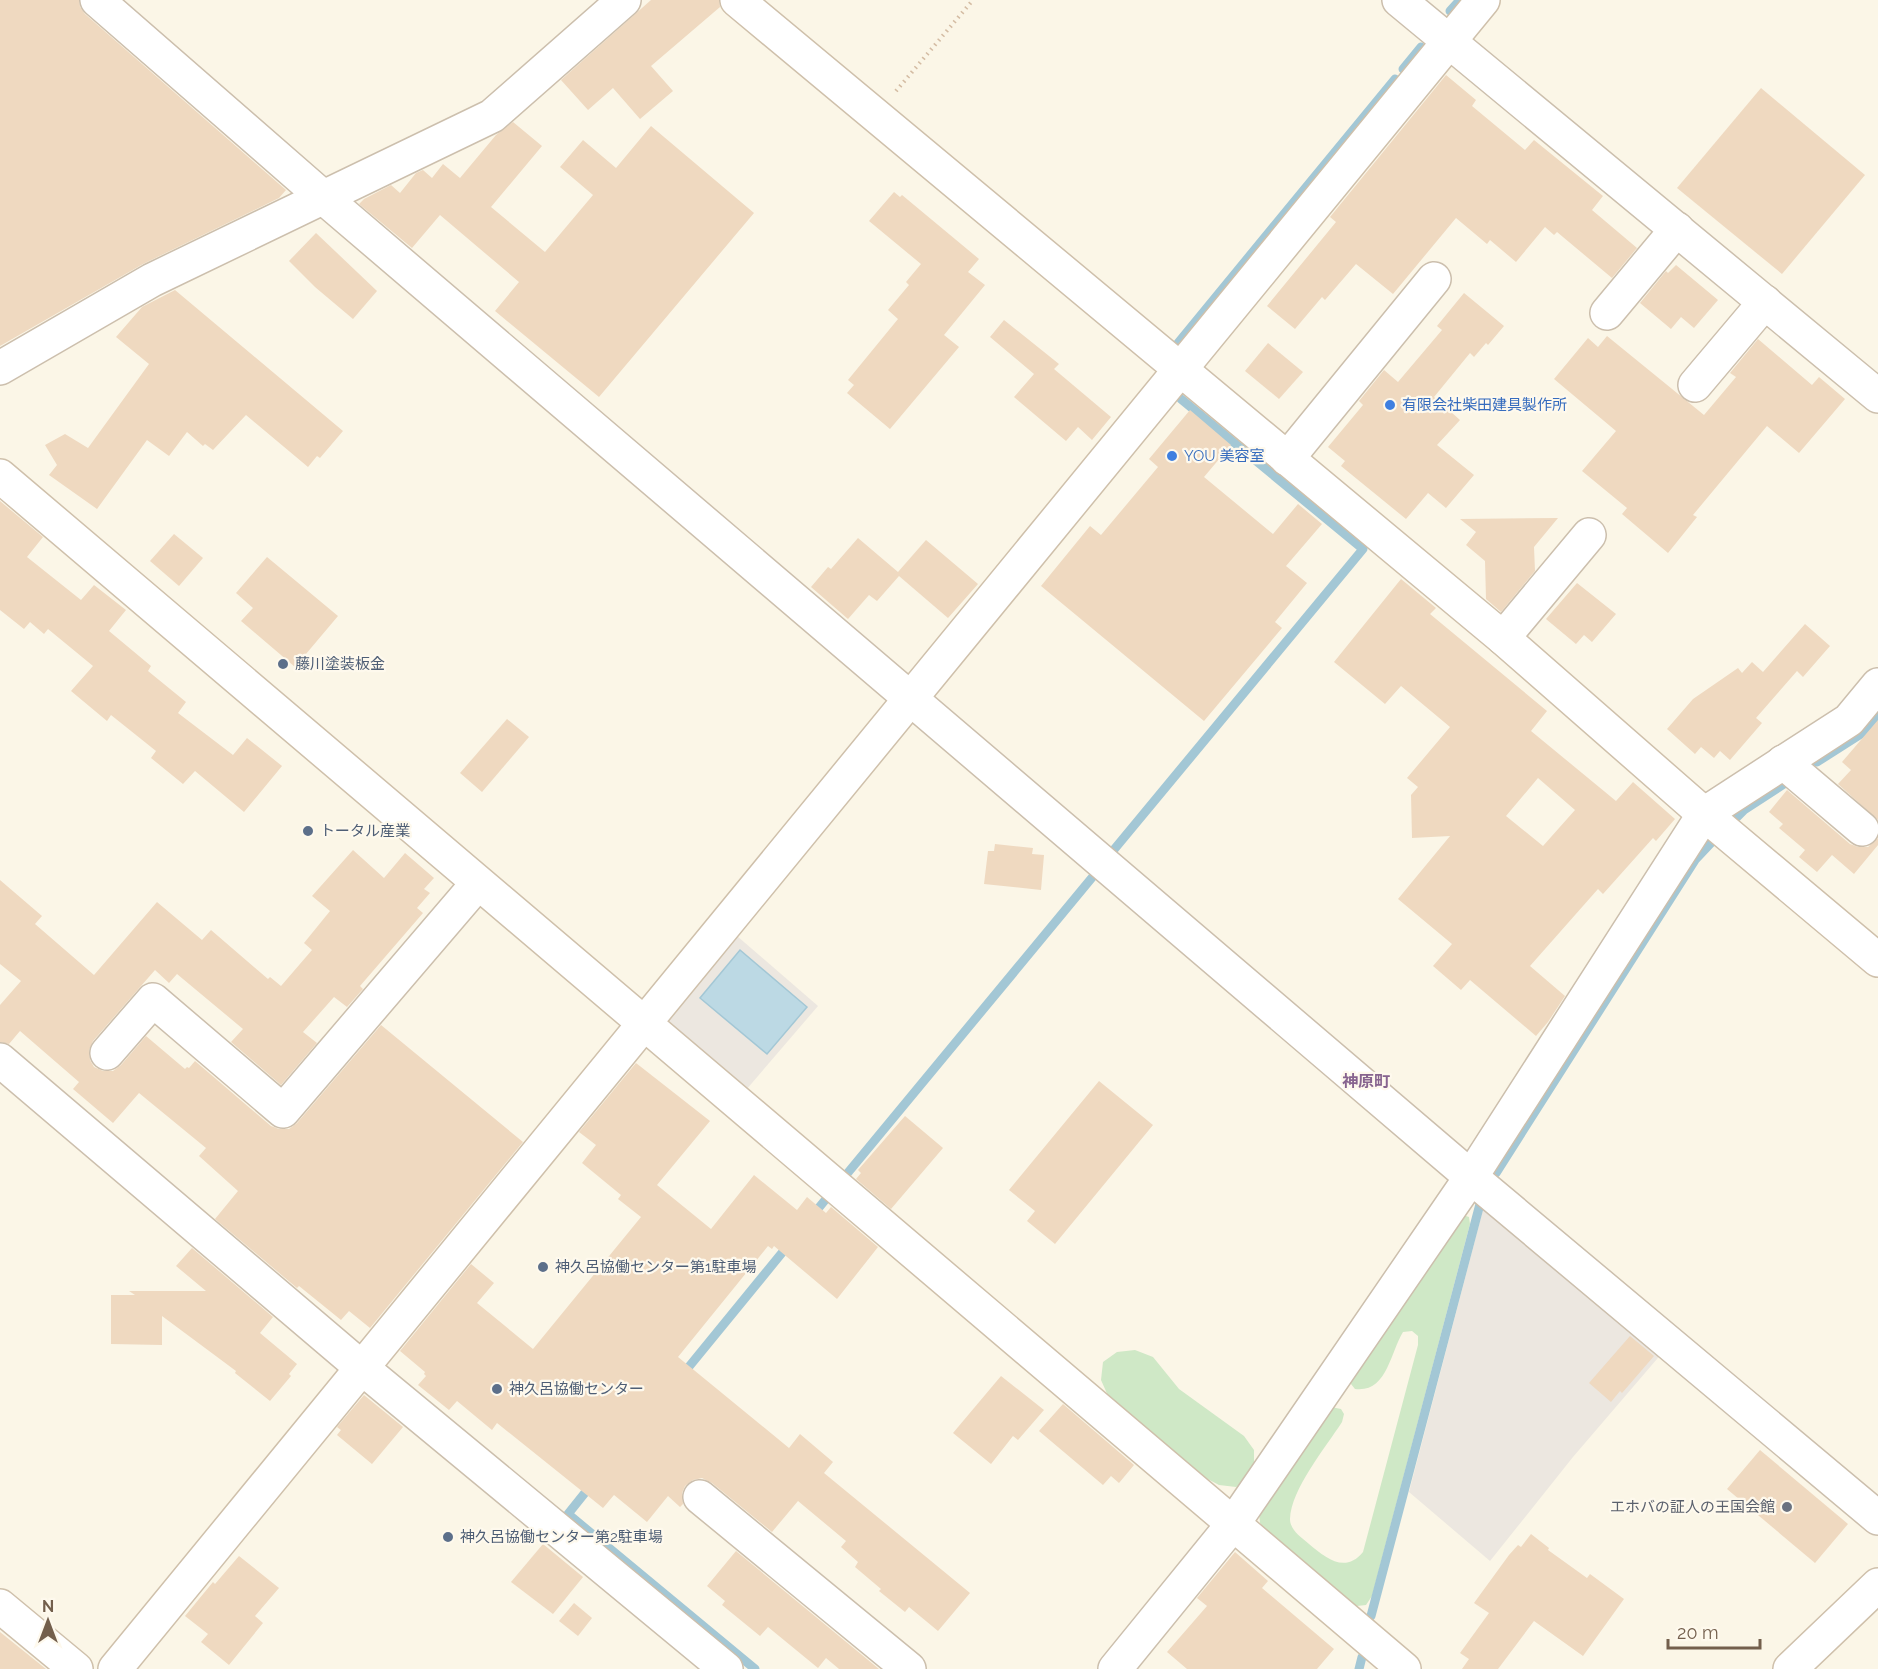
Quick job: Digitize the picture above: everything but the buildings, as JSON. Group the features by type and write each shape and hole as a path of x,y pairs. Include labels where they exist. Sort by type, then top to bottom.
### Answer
{"street":[{"path":"97,0 324,198 1471,1177 1878,1518"},
{"path":"0,368 152,280 492,116 624,0"},
{"path":"737,0 1503,638 1704,814 1878,960"},
{"path":"1400,0 1878,396"},
{"path":"116,1669 1484,0"},
{"path":"1607,313 1677,229"},
{"path":"1287,459 1434,279"},
{"path":"1695,385 1765,302"},
{"path":"0,476 1404,1669"},
{"path":"1503,638 1589,535"},
{"path":"1115,1669 1233,1524 1471,1177 1704,814 1849,720 1878,685"},
{"path":"1783,762 1862,829"},
{"path":"107,1053 153,1000 283,1111 478,883"},
{"path":"0,1060 362,1368 726,1669"},
{"path":"700,1497 909,1669"},
{"path":"1790,1669 1878,1585"},
{"path":"0,1606 76,1669"}],"path":[{"path":"875,116 973,0"}],"shaded area":[{"path":"737,936 818,1006 746,1090 670,1025 669,1019"},
{"path":"1484,1206 1663,1352 1573,1457 1490,1561 1409,1492"}],"green space":[{"path":"1463,1215 1469,1217 1470,1224 1372,1596 1366,1605 1357,1606 1266,1531 1260,1523 1259,1513 1331,1407 1341,1409 1344,1414 1342,1422 1296,1495 1290,1523 1303,1539 1336,1562 1349,1562 1363,1552 1418,1345 1418,1336 1412,1331 1403,1332 1386,1370 1374,1385 1366,1389 1355,1389 1351,1384 1351,1376"},
{"path":"1135,1350 1153,1357 1179,1389 1244,1436 1254,1450 1254,1464 1249,1481 1236,1487 1219,1485 1200,1475 1109,1398 1101,1380 1103,1362 1117,1352"}],"water":[{"path":"740,950 807,1007 767,1054 700,998"}],"waterway":[{"path":"1450,11 1460,0"},
{"path":"1403,69 1421,47"},
{"path":"1178,343 1395,79"},
{"path":"1112,852 1363,549 1181,399"},
{"path":"1817,762 1861,734 1878,714"},
{"path":"1737,817 1790,780"},
{"path":"1496,1173 1695,860 1711,843"},
{"path":"846,1175 1095,874"},
{"path":"812,1216 826,1199"},
{"path":"1371,1616 1480,1204"},
{"path":"683,1374 790,1243"},
{"path":"592,1484 568,1514 755,1669"},
{"path":"1359,1669 1362,1657"}],"place":[{"name":"有限会社柴田建具製作所","path":"1390,405"},
{"name":"YOU 美容室","path":"1172,456"},
{"name":"藤川塗装板金","path":"283,664"},
{"name":"トータル産業","path":"308,831"},
{"name":"神久呂協働センター第1駐車場","path":"543,1267"},
{"name":"神久呂協働センター","path":"497,1389"},
{"name":"エホバの証人の王国会館","path":"1787,1507"},
{"name":"神久呂協働センター第2駐車場","path":"448,1537"}],"district":[{"name":"神原町","path":"1366,1081"}]}
